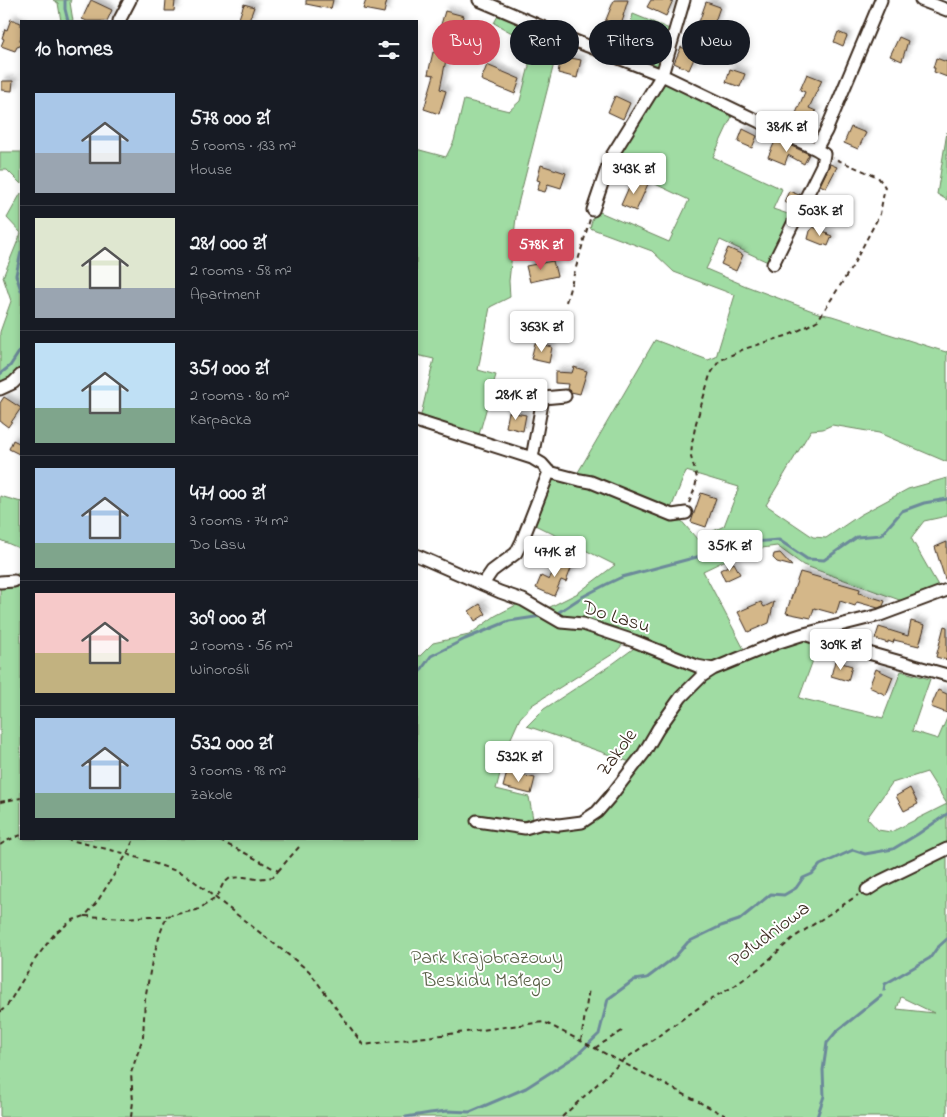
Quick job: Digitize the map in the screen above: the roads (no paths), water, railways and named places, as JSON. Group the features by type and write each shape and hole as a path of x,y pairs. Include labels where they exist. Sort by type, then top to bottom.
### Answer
{"street":[{"path":"120,20 130,0"},
{"path":"479,0 575,41 662,75 820,151"},
{"path":"593,210 611,156 662,75 684,0"},
{"path":"773,264 822,165 820,151 826,131 881,0"},
{"path":"922,0 947,10"},
{"path":"0,389 13,383 20,377"},
{"path":"532,458 544,398 565,396"},
{"path":"418,422 532,458 542,464 549,472 591,482 672,515 686,513"},
{"path":"483,584 492,571 516,553 549,472"},
{"name":"Do Lasu","path":"418,556 523,600 561,622 583,624 634,641 696,666 713,669"},
{"path":"0,582 14,581"},
{"name":"Zakole","path":"477,821 525,828 542,823 559,825 582,822 597,812 610,797 644,753 658,729 681,697 702,676 713,669 779,642 880,615 947,590"},
{"path":"804,634 947,675"},
{"path":"867,890 880,881 947,849"}],"waterway":[{"path":"65,0 68,20"},
{"path":"20,257 16,275 20,287"},
{"path":"0,374 10,366 20,351"},
{"path":"559,612 582,597 622,577 753,542 779,540 807,559 824,560 857,537 881,535 902,511 924,503 947,499"},
{"path":"418,674 431,656 465,639 509,621 542,616"},
{"path":"406,1117 447,1111 470,1112 526,1088 576,1056 599,1034 608,999 634,980 647,978 675,957 688,942 721,926 739,920 771,894 784,895 796,888 803,878 812,874 820,865 853,850 865,854 893,849 947,814"},
{"path":"884,990 885,984 930,958 947,939"},
{"path":"817,1117 824,1096 823,1070 827,1043 836,1032 881,996"}],"park label":[{"name":"Park Krajobrazowy Beskidu Małego","path":"487,970"}]}
